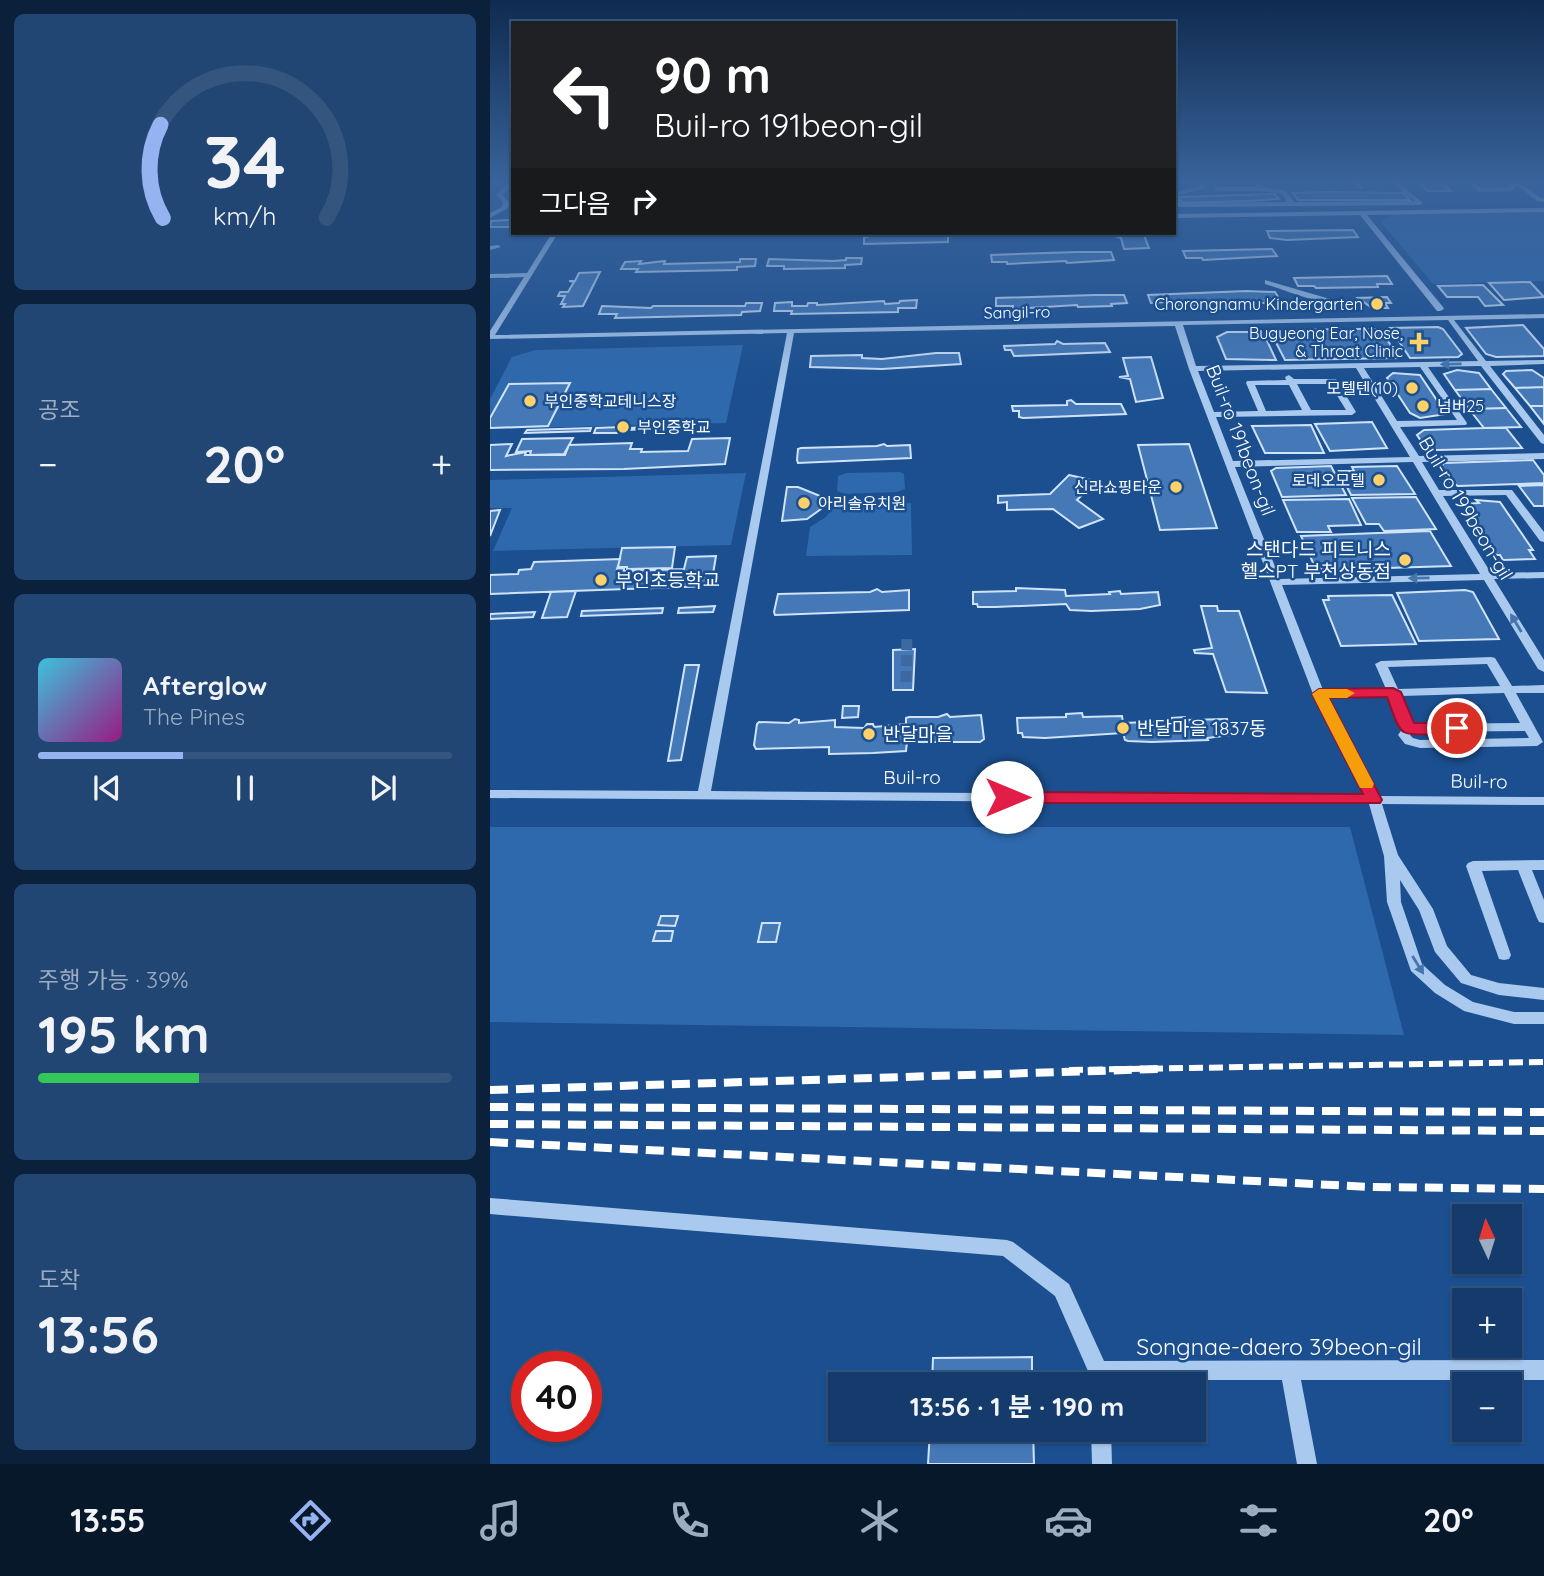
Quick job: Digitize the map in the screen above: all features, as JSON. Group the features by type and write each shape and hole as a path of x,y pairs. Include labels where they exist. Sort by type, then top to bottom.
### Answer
{"street":[{"path":"490,337 544,250"},
{"path":"1392,250 1440,309"},
{"path":"490,276 529,275"},
{"path":"1268,282 1330,301 1351,301"},
{"name":"Sangil-ro","path":"490,337 1544,316"},
{"path":"1451,321 1544,441"},
{"name":"Buil-ro 191beon-gil","path":"1178,323 1193,369 1319,694 1374,800 1391,856"},
{"path":"704,795 791,331"},
{"path":"1193,369 1543,363"},
{"path":"1394,424 1463,423 1422,364"},
{"name":"Buil-ro 199beon-gil","path":"1358,365 1544,669"},
{"path":"1284,367 1308,413"},
{"path":"1211,415 1263,414 1352,412 1333,381 1250,383 1263,414"},
{"path":"1230,464 1544,456"},
{"path":"1436,493 1509,492 1544,539"},
{"path":"1276,582 1544,575"},
{"path":"1491,660 1509,690 1537,742 1420,744 1409,741 1404,735 1409,728 1381,664 1491,660"},
{"path":"1319,694 1544,689"},
{"name":"Buil-ro","path":"490,793 1544,801"},
{"path":"1391,856 1394,902 1416,967 1440,989 1469,1007 1514,1018 1544,1018"},
{"path":"1391,856 1426,909 1440,948 1466,979 1499,989 1544,994"},
{"path":"1523,865 1544,918"},
{"path":"1504,955 1473,866 1544,866"},
{"path":"490,1206 1007,1248 1062,1290 1096,1372"},
{"name":"Songnae-daero 39beon-gil","path":"1206,1374 1544,1370"},
{"path":"1290,1371 1307,1464"},
{"path":"1101,1442 1102,1464"}],"shaded area":[{"path":"1405,250 1544,250 1544,281 1433,284"},
{"path":"743,345 726,423 490,429 490,399 512,357 535,350"},
{"path":"746,473 731,545 493,551 512,508 490,508 490,480"},
{"path":"847,473 904,474 905,489 897,492 845,494 837,491 838,476"},
{"path":"911,503 912,555 806,556 810,527 826,517 835,506"},
{"path":"490,827 1350,827 1404,1035 490,1022"}],"building":[{"path":"1273,250 1277,256 1203,260 1186,258 1183,251"},
{"path":"1111,252 1114,260 1007,264 992,262 991,255"},
{"path":"862,258 861,264 845,265 845,268 784,269 784,266 767,266 769,259 833,261"},
{"path":"740,259 756,259 755,266 737,267 737,270 636,272 638,269 621,269 625,262 641,261 639,264 665,261 664,264 740,262"},
{"path":"600,272 583,306 563,307 565,304 561,304 565,296 558,296 560,292 568,292 574,282 569,281 575,281 579,273"},
{"path":"1387,276 1392,284 1377,284 1378,287 1316,288 1298,286 1294,278"},
{"path":"1530,282 1544,297 1504,300 1489,283"},
{"path":"1483,285 1503,305 1485,306 1478,297 1447,297 1438,286"},
{"path":"1275,292 1280,300 1265,300 1266,303 1201,302 1202,305 1168,305 1167,302 1151,303 1148,295"},
{"path":"1124,295 1127,303 1111,304 1112,306 1013,309 1013,306 996,306 996,298"},
{"path":"1387,297 1391,303 1385,303 1388,308 1372,308 1358,298"},
{"path":"917,300 916,308 898,308 898,312 791,314 792,311 774,311 775,303 792,302 792,306 807,306 808,303 817,305 884,301 885,304"},
{"path":"746,303 762,303 760,311 742,312 741,315 615,318 617,314 599,314 602,306 651,308 745,306"},
{"path":"1523,325 1544,349 1544,356 1496,357 1486,354 1466,328"},
{"path":"1390,328 1443,329 1462,354 1458,357 1410,358"},
{"path":"1380,329 1399,358 1285,360 1270,331"},
{"path":"1227,332 1263,332 1276,360 1226,359 1217,337"},
{"path":"1057,341 1063,344 1105,343 1110,352 1014,356 1011,350 1005,350 1004,346 1055,344"},
{"path":"959,353 961,364 882,369 810,367 811,356 862,355 862,358 882,359"},
{"path":"1151,357 1163,398 1136,402 1130,379 1119,377 1128,376 1123,358"},
{"path":"1457,370 1479,373 1491,389 1455,390 1444,374"},
{"path":"1532,370 1544,378 1544,387 1515,388 1503,374 1506,371"},
{"path":"1393,373 1420,375 1446,414 1420,418 1410,413 1387,378"},
{"name":"부인중학교테니스장","path":"570,383 548,426 490,428 490,418 509,384"},
{"path":"1544,387 1544,406 1530,406 1515,388"},
{"path":"1491,389 1506,408 1469,409 1455,390"},
{"path":"1071,400 1076,404 1121,404 1126,414 1023,418 1019,417 1019,411 1013,411 1012,406 1067,405 1067,401"},
{"path":"1530,406 1544,406 1544,424"},
{"path":"1506,408 1521,427 1484,428 1469,409"},
{"path":"1372,422 1387,448 1330,451 1315,424"},
{"path":"1311,425 1324,453 1265,453 1252,426"},
{"path":"686,426 685,428 625,430 626,428"},
{"path":"620,427 617,433 594,433 596,428"},
{"path":"591,428 590,431 525,433 527,430"},
{"path":"1506,428 1522,448 1437,450 1425,447 1417,435 1424,430"},
{"path":"573,438 564,454 530,455 531,451 516,452 522,439"},
{"name":"부인중학교","path":"730,438 725,464 624,469 490,470 490,445 512,444 506,456 526,452 525,455 565,455 569,445 632,443 630,449 642,449 641,452 688,451 692,439"},
{"name":"신라쇼핑타운","path":"1189,444 1217,528 1160,530 1138,445"},
{"path":"910,445 911,458 798,463 797,460 798,449 801,448"},
{"path":"1533,460 1544,475 1544,483 1458,486 1450,482 1440,469 1444,463"},
{"path":"1331,466 1346,495 1282,497 1271,471 1276,468"},
{"path":"1397,466 1415,494 1351,495 1339,471 1354,471 1352,467"},
{"path":"1069,475 1096,481 1077,500 1103,519 1079,528 1053,509 1007,510 1007,502 998,503 998,496 1050,494"},
{"path":"1544,485 1544,506 1534,506 1519,486"},
{"path":"787,487 798,487 820,496 821,509 807,519 782,521"},
{"path":"1416,497 1436,529 1384,531 1379,524 1366,524 1352,498"},
{"path":"1349,499 1361,525 1328,526 1331,532 1297,532 1283,500"},
{"path":"1476,500 1500,502 1533,550 1529,550 1535,559 1503,560 1500,555 1496,555 1464,504 1479,503"},
{"path":"500,510 490,536 490,511"},
{"path":"1430,531 1451,566 1322,570 1320,565 1314,565 1301,536"},
{"path":"675,547 672,568 618,567 622,548"},
{"name":"부인초등학교","path":"716,556 711,586 490,594 490,575 518,574 519,570 531,569 534,562 620,559 617,569 624,568 624,571 684,569 687,557"},
{"path":"1016,588 1065,590 1066,596 1120,591 1121,594 1158,592 1160,605 1140,609 1091,611 1070,610 1066,604 978,607 973,604 973,592 1016,591"},
{"path":"877,589 882,592 909,590 909,610 775,615 774,612 778,594 870,592"},
{"path":"1465,590 1473,592 1499,639 1419,641 1397,593"},
{"path":"576,591 567,617 542,618 551,592"},
{"path":"1392,595 1416,644 1341,646 1323,600 1329,600 1328,596"},
{"path":"715,606 713,612 678,613 679,608"},
{"path":"1201,606 1217,606 1218,611 1239,611 1267,693 1226,692 1213,654 1195,653 1194,650 1212,648"},
{"path":"663,608 662,613 581,616 582,611"},
{"path":"535,612 533,617 490,619 490,614"},
{"path":"915,649 913,690 893,690 893,650"},
{"path":"685,665 699,665 681,760 668,761"},
{"path":"843,706 859,706 858,717 842,718"},
{"name":"반달마을 1837동","path":"1082,713 1083,717 1122,716 1123,723 1173,721 1172,718 1185,717 1185,720 1227,719 1231,735 1207,738 1208,740 1152,742 1128,741 1123,733 1045,738 1023,737 1022,733 1018,733 1017,718 1066,717 1066,714"},
{"name":"반달마을","path":"947,714 950,717 981,715 984,739 980,742 907,742 906,751 873,753 829,754 829,747 756,749 754,745 759,722 835,720 835,727 864,728 867,724 873,724 874,727 906,724 906,718 909,717 938,717"},
{"path":"661,916 678,916 675,926 658,925"},
{"path":"762,923 780,923 776,942 758,942"},
{"path":"656,931 673,931 671,941 653,941"},
{"path":"1032,1357 1032,1372 932,1372 933,1358"},
{"path":"929,1442 1033,1442 1034,1464 928,1464"}],"tunnel":[{"path":"906,682 907,637"}],"railway":[{"path":"1069,1070 1544,1062"},
{"path":"490,1090 1158,1069"},
{"path":"490,1107 1544,1112"},
{"path":"490,1124 1544,1131"},
{"path":"490,1142 1372,1187 1544,1189"}],"slow traffic":[{"path":"1347,693 1319,694 1366,784"}],"place":[{"name":"Chorongnamu Kindergarten","path":"1377,304"},
{"name":"Bugyeong Ear, Nose, & Throat Clinic","path":"1419,342"},
{"name":"모텔텐(10)","path":"1412,388"},
{"name":"부인중학교테니스장","path":"530,401"},
{"name":"넘버25","path":"1423,406"},
{"name":"부인중학교","path":"623,427"},
{"name":"로데오모텔","path":"1379,480"},
{"name":"신라쇼핑타운","path":"1176,487"},
{"name":"아리솔유치원","path":"804,503"},
{"name":"스탠다드 피트니스 헬스PT 부천상동점","path":"1405,560"},
{"name":"부인초등학교","path":"601,580"},
{"name":"반달마을 1837동","path":"1123,728"},
{"name":"반달마을","path":"869,734"}],"route":[{"path":"1007,797 1374,800 1319,694 1393,692 1409,728 1457,728"}]}
